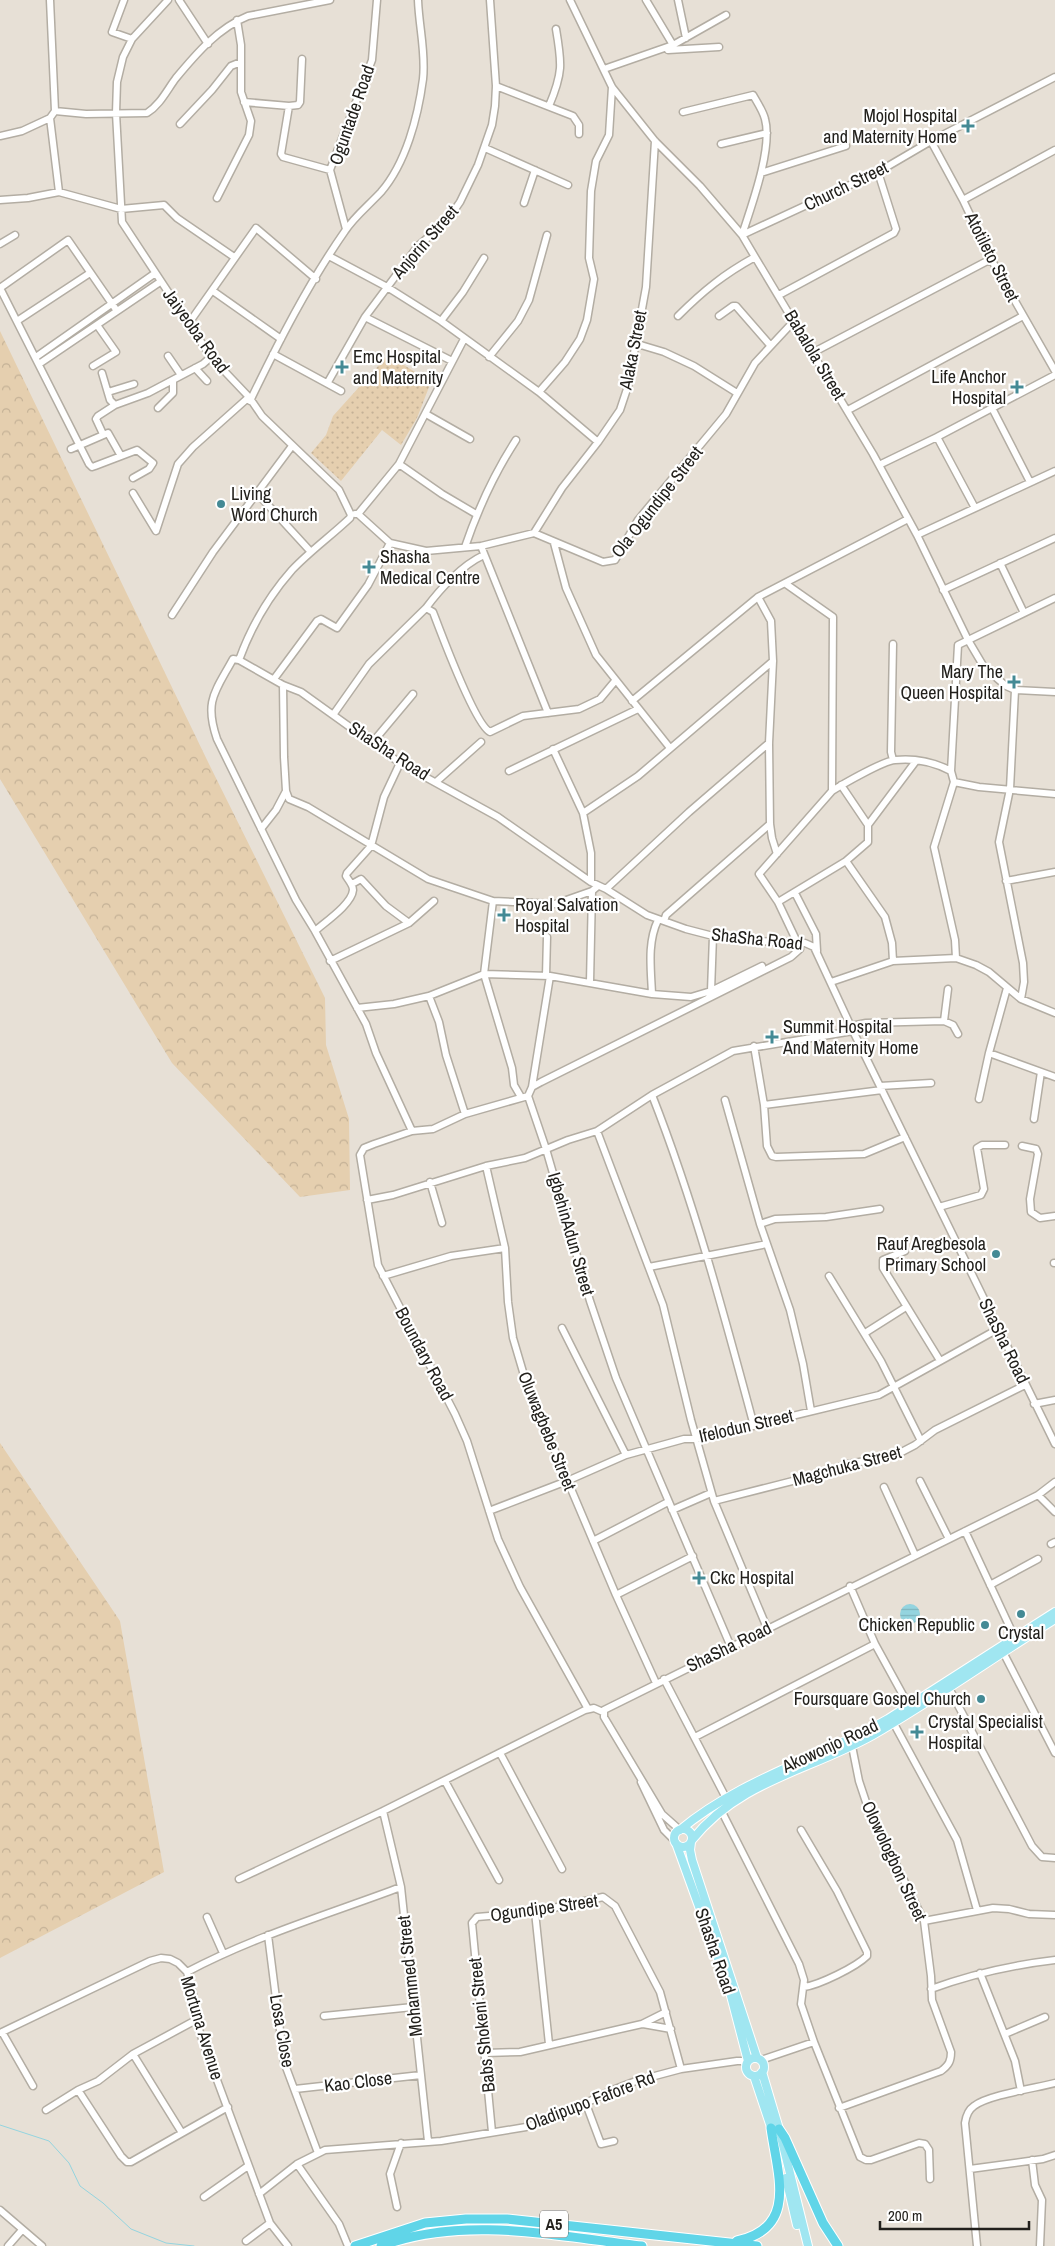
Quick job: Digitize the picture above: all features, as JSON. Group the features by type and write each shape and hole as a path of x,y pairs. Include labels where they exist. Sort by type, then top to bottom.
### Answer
{"highway":[{"path":"730,2242 750,2238 764,2230 776,2216 780,2197 775,2128"},
{"path":"775,2128 785,2138 827,2230 838,2246"},
{"name":"A5","path":"355,2246 424,2223 466,2219 507,2219 757,2246"},
{"name":"A5","path":"381,2246 419,2236 478,2229 506,2230 642,2246"}],"main road":[{"name":"Akowonjo Road","path":"691,1841 709,1819 721,1810 774,1778 847,1746 893,1722 949,1688 995,1654 1014,1636 1055,1612"},
{"name":"Akowonjo Road","path":"680,1830 726,1798 776,1772 847,1746 869,1730 995,1654 1003,1652 1054,1621"},
{"path":"680,1830 689,1832 691,1841 682,1846 676,1842 676,1833 680,1830"},
{"name":"Shasha Road","path":"691,1841 692,1860 759,2059"},
{"name":"Shasha Road","path":"676,1842 730,1992 747,2063"},
{"path":"775,2128 754,2076 747,2070 747,2063 759,2059 764,2066 762,2072 805,2244"},
{"path":"754,2076 762,2072"}],"street":[{"path":"0,136 22,131 50,118 55,111 50,0"},
{"path":"123,0 112,32 132,39"},
{"name":"Jaiyeoba Road","path":"168,0 132,39 123,57 115,92 122,222 126,232 211,357 262,416 339,490 355,514"},
{"path":"179,0 208,44"},
{"path":"55,111 86,114 142,114 153,109 176,79 208,44 222,30 237,20 271,10 330,0"},
{"name":"Oguntade Road","path":"346,229 330,170 372,60 377,0"},
{"path":"133,494 156,531 171,480 178,464 193,447 249,399 281,339 346,229 394,176 408,139 423,81 425,62 418,0"},
{"name":"Anjorin Street","path":"328,382 365,316 418,246 441,227 460,202 485,148 495,106 496,86 490,0"},
{"name":"Babalola Street","path":"570,0 612,87 655,140 700,186 742,235 814,352 879,465 917,536 968,640 984,667 1006,686 1015,690"},
{"path":"646,0 673,46"},
{"path":"678,0 686,38"},
{"path":"604,69 673,46 726,16"},
{"path":"217,198 249,135 251,121 241,92 241,45 237,20"},
{"path":"549,106 558,85 562,62 556,29"},
{"path":"662,50 718,46"},
{"path":"244,102 298,105 300,102 302,59"},
{"path":"180,124 212,90 231,66 241,62"},
{"name":"Church Street","path":"742,235 878,172 931,141 1055,77"},
{"path":"496,86 577,119 579,134"},
{"path":"538,392 565,362 580,339 587,320 594,279 589,258 591,191 596,161 609,135 612,87"},
{"path":"683,112 753,95 765,119 766,133 761,173 742,235"},
{"path":"289,106 281,154 283,157 330,170"},
{"path":"50,118 59,192"},
{"path":"721,144 766,133"},
{"name":"Alaka Street","path":"534,533 562,488 620,410 628,386 634,344 646,287 655,140"},
{"name":"Atotileto Street","path":"931,141 963,200 991,259 1055,373"},
{"path":"761,173 846,146"},
{"path":"485,148 568,185"},
{"path":"963,200 1055,150"},
{"path":"524,203 535,170"},
{"path":"779,295 894,233 896,229 878,172"},
{"path":"0,200 28,198 59,192 121,209 164,205 177,218 234,257"},
{"path":"189,324 256,228 316,279"},
{"path":"0,244 15,234"},
{"path":"489,357 518,321 529,300 547,235"},
{"path":"117,311 68,240 0,288 36,356 79,445 92,467 137,450 153,463 149,469 133,478"},
{"path":"329,256 388,287 441,321 538,392 598,442"},
{"path":"678,316 703,291 727,273 755,256"},
{"path":"441,321 463,292 484,258"},
{"path":"814,352 991,259"},
{"path":"17,321 90,273"},
{"path":"36,356 154,274"},
{"path":"39,364 160,282"},
{"path":"213,291 281,339"},
{"path":"719,316 733,306 736,306 770,345"},
{"path":"365,316 452,361"},
{"path":"848,410 1023,316"},
{"name":"Ola Ogundipe Street","path":"534,533 603,562 615,560 638,520 726,414 755,363 794,321"},
{"path":"93,366 116,352 97,325"},
{"path":"75,329 80,336"},
{"path":"412,1131 376,1053 366,1024 296,900 217,739 210,720 211,706 216,691 233,659 239,660 256,621 275,592 292,570 355,514 399,464 464,339"},
{"path":"634,344 664,352 694,366 737,393"},
{"path":"273,354 328,382 341,391"},
{"path":"168,356 181,376"},
{"path":"103,434 96,419 98,416 115,405 143,395 181,376 211,357"},
{"path":"195,368 207,381"},
{"path":"102,373 112,404 115,405"},
{"path":"879,465 937,437 1055,373"},
{"path":"158,408 173,393 173,380"},
{"path":"108,392 134,384"},
{"path":"992,408 1030,482"},
{"path":"426,414 470,439"},
{"path":"71,449 103,434 110,434 121,456"},
{"path":"937,437 975,508"},
{"path":"465,547 476,514 501,462 516,440"},
{"path":"172,615 213,552 292,446"},
{"path":"399,464 442,494 476,514"},
{"path":"917,536 1055,471"},
{"path":"257,493 311,552"},
{"path":"355,514 390,542 426,551 481,546 534,533"},
{"path":"632,700 758,597 908,520"},
{"path":"943,590 1055,538"},
{"path":"274,679 317,621 321,619 337,628 368,584 390,542"},
{"path":"554,543 566,588 596,655 615,682 632,700 670,748"},
{"path":"481,546 548,713"},
{"path":"333,715 369,664 468,564 484,555"},
{"path":"1000,563 1024,613"},
{"path":"786,584 832,615 832,791"},
{"path":"758,597 771,621 773,661 769,743 770,824 776,854"},
{"path":"956,958 955,940 934,847 954,782 951,772 957,648 958,645 1055,598"},
{"path":"426,608 433,612 467,695 486,730 493,732 523,716 579,709 600,698 615,682"},
{"path":"893,644 891,752 893,760"},
{"name":"ShaSha Road","path":"239,660 283,685 301,692 400,763 498,817 591,882 661,921 686,930 713,936 810,944 831,982 904,1137 1055,1444"},
{"path":"583,813 638,776 773,661"},
{"path":"283,685 286,791 289,799 308,808 428,879 493,901 555,904 592,891 598,886"},
{"path":"1021,999 1024,982 1022,963 999,842 1010,789 1015,690 1055,692"},
{"path":"372,743 413,694"},
{"path":"509,771 638,709"},
{"path":"436,782 481,742"},
{"path":"606,889 688,812 769,743"},
{"path":"553,749 583,813 591,853 591,882"},
{"path":"797,942 778,902 759,874 832,791 893,760 936,763 951,772"},
{"path":"868,825 916,761"},
{"path":"315,931 348,901 353,892 352,884 346,873 371,846 384,797 400,763"},
{"path":"954,782 979,788 1010,789 1033,794 1055,794"},
{"path":"778,902 846,862 868,842 868,825 841,785"},
{"path":"260,829 276,810 286,791"},
{"path":"652,994 651,954 653,935 661,921 770,824"},
{"path":"846,862 885,917 892,943 893,961"},
{"path":"1006,881 1055,872"},
{"path":"352,884 361,879 386,906 409,923"},
{"path":"590,982 592,891"},
{"path":"795,893 816,934 817,955"},
{"path":"330,961 409,923 434,901"},
{"path":"493,901 484,974 512,1068 514,1086 521,1097"},
{"path":"706,998 711,991 713,936"},
{"path":"528,1096 532,1086 548,976 547,938"},
{"path":"532,1086 679,1014 810,944"},
{"path":"357,1008 394,1004 429,996 484,974 548,976 652,994 691,997 711,991 791,957 800,949"},
{"path":"831,982 893,961 956,958 976,965 1021,999 1055,1013"},
{"path":"979,1099 989,1053 1008,988"},
{"path":"944,1021 948,990"},
{"path":"429,996 439,1022 446,1055 465,1114"},
{"path":"366,1200 393,1195 486,1166 525,1158 546,1148 597,1131 652,1095 732,1051 852,1028 866,1023 944,1021 952,1025 958,1034"},
{"path":"754,1046 764,1105 769,1153 776,1157 864,1154 904,1137"},
{"path":"989,1053 1055,1077"},
{"path":"1034,1119 1041,1072"},
{"path":"764,1105 930,1083"},
{"path":"652,1095 676,1159 706,1254 754,1426"},
{"name":"Boundary Road","path":"528,1096 465,1114 433,1129 412,1131 361,1150 360,1155 375,1253 383,1276 414,1332 467,1441 498,1539 520,1587 588,1709"},
{"name":"IgbehinAdun Street","path":"528,1096 546,1148 590,1300 616,1378 644,1448 693,1556 731,1647"},
{"path":"725,1100 760,1224 790,1310 803,1364 810,1411"},
{"path":"597,1131 663,1305 714,1501 767,1628"},
{"path":"939,1207 981,1195 984,1189 977,1148 982,1145 1005,1145"},
{"path":"1022,1146 1036,1149 1038,1154 1030,1199 1032,1212 1040,1218 1055,1216"},
{"name":"Oluwagbebe Street","path":"486,1166 505,1248 508,1302 513,1338 522,1374 541,1423 656,1683"},
{"path":"430,1182 442,1223"},
{"path":"760,1224 775,1220 826,1217 880,1209"},
{"path":"649,1267 706,1254 767,1244"},
{"path":"383,1276 452,1256 505,1248"},
{"path":"905,1251 883,1260 882,1264 906,1308 939,1360"},
{"path":"829,1276 865,1334 921,1440"},
{"path":"865,1334 906,1308"},
{"path":"562,1328 626,1454"},
{"name":"Ifelodun Street","path":"489,1511 567,1481 626,1454 644,1448 684,1439 697,1439 872,1397 998,1328"},
{"name":"Magchuka Street","path":"714,1501 820,1474 848,1464 894,1456 935,1430 1025,1385"},
{"path":"1034,1404 1055,1400"},
{"path":"920,1482 949,1539"},
{"name":"ShaSha Road","path":"603,1712 617,1702 1038,1495 1055,1482"},
{"path":"884,1487 915,1555"},
{"path":"672,1510 712,1493"},
{"path":"1038,1495 1055,1512"},
{"path":"593,1541 668,1502"},
{"path":"965,1531 1014,1636"},
{"path":"616,1595 693,1556"},
{"path":"990,1585 1038,1560"},
{"path":"850,1586 875,1644 909,1706"},
{"path":"695,1737 875,1644"},
{"path":"1003,1652 1055,1753"},
{"path":"664,1679 726,1798"},
{"path":"949,1688 1032,1846 1042,1857 1055,1858"},
{"path":"240,1879 383,1812 588,1709 594,1708 603,1712 604,1718 662,1814 680,1830"},
{"path":"893,1722 957,1840 977,1910"},
{"name":"Olowologbon Street","path":"839,2108 932,2075 948,2066 951,2060 951,2052 935,2009 931,1989 924,1921 867,1805 847,1746"},
{"path":"500,1753 562,1868"},
{"path":"639,1776 664,1830 676,1842"},
{"path":"445,1781 499,1880"},
{"path":"721,1810 799,1964 804,1987 801,2004 839,2108 860,2157 871,2160 908,2146 919,2143 924,2144 928,2150 930,2179"},
{"name":"Mohammed Street","path":"383,1812 400,1887 428,2142"},
{"path":"801,1830 837,1891 867,1952 867,1956 861,1961 818,1984 804,1987"},
{"path":"187,1972 223,1953 268,1935 400,1887"},
{"name":"Ogundipe Street","path":"474,1919 477,1917 535,1912 604,1897 610,1900 654,1977 671,2029 681,2069"},
{"path":"924,1921 977,1910 1002,1908 1029,1914 1055,1915"},
{"path":"535,1912 549,2044"},
{"path":"207,1917 223,1953"},
{"name":"Babs Shokeni Street","path":"474,1919 472,1923 492,2132"},
{"name":"Losa Close","path":"268,1935 284,2062 296,2089 318,2153"},
{"name":"Mortuna Avenue","path":"1,2032 150,1961 161,1958 170,1959 178,1963 187,1972 196,2006 196,2020 248,2166 270,2222 288,2246"},
{"path":"931,1989 980,1973 1016,1965 1055,1960"},
{"path":"980,1973 1015,2061 1021,2092"},
{"path":"324,2016 414,2007"},
{"path":"485,2053 520,2052 642,2024 666,2012"},
{"path":"1005,2034 1045,2018"},
{"path":"46,2110 78,2090 98,2081 133,2054 196,2020"},
{"path":"642,2024 671,2029"},
{"path":"1,2032 33,2086"},
{"path":"759,2059 814,2042"},
{"path":"133,2054 182,2133"},
{"name":"Oladipupo Fafore Rd","path":"259,2194 297,2164 325,2150 428,2142 526,2128 558,2117 610,2091 636,2081 681,2069 737,2061 747,2063"},
{"name":"Kao Close","path":"296,2089 420,2075"},
{"path":"977,2246 965,2123 968,2111 979,2103 1055,2083"},
{"path":"78,2090 121,2156 127,2162 136,2161 228,2107"},
{"path":"586,2104 601,2144 614,2141"},
{"path":"397,2207 390,2174 401,2143"},
{"path":"970,2169 1055,2155"},
{"path":"1032,2160 1035,2185 1042,2200 1040,2246"},
{"path":"297,2164 339,2224 348,2246"},
{"path":"204,2197 248,2166"},
{"path":"0,2210 42,2246"},
{"path":"246,2241 270,2222"},
{"path":"8,2246 22,2230"}],"green space":[{"path":"0,331 208,762 325,998 326,1045 349,1119 350,1190 300,1197 172,1063 0,779"},
{"path":"388,355 431,382 417,418 401,445 382,430 341,481 311,453 326,435 333,416"},
{"path":"0,1443 120,1621 164,1872 0,1958"}],"water":[{"path":"910,1604 917,1607 920,1614 917,1621 910,1624 903,1621 900,1614 903,1607"}],"waterway":[{"path":"0,2125 49,2141 69,2163 80,2186 103,2203 131,2229 166,2243 194,2246"}],"place":[{"name":"Mojol Hospital and Maternity Home","path":"968,126"},
{"name":"Emc Hospital and Maternity","path":"342,367"},
{"name":"Life Anchor Hospital","path":"1017,387"},
{"name":"Living Word Church","path":"221,504"},
{"name":"Shasha Medical Centre","path":"369,567"},
{"name":"Mary The Queen Hospital","path":"1014,682"},
{"name":"Royal Salvation Hospital","path":"504,915"},
{"name":"Summit Hospital And Maternity Home","path":"772,1037"},
{"name":"Rauf Aregbesola Primary School","path":"996,1254"},
{"name":"Ckc Hospital","path":"699,1578"},
{"name":"Crystal","path":"1021,1614"},
{"name":"Chicken Republic","path":"985,1625"},
{"name":"Foursquare Gospel Church","path":"981,1699"},
{"name":"Crystal Specialist Hospital","path":"917,1732"}]}
